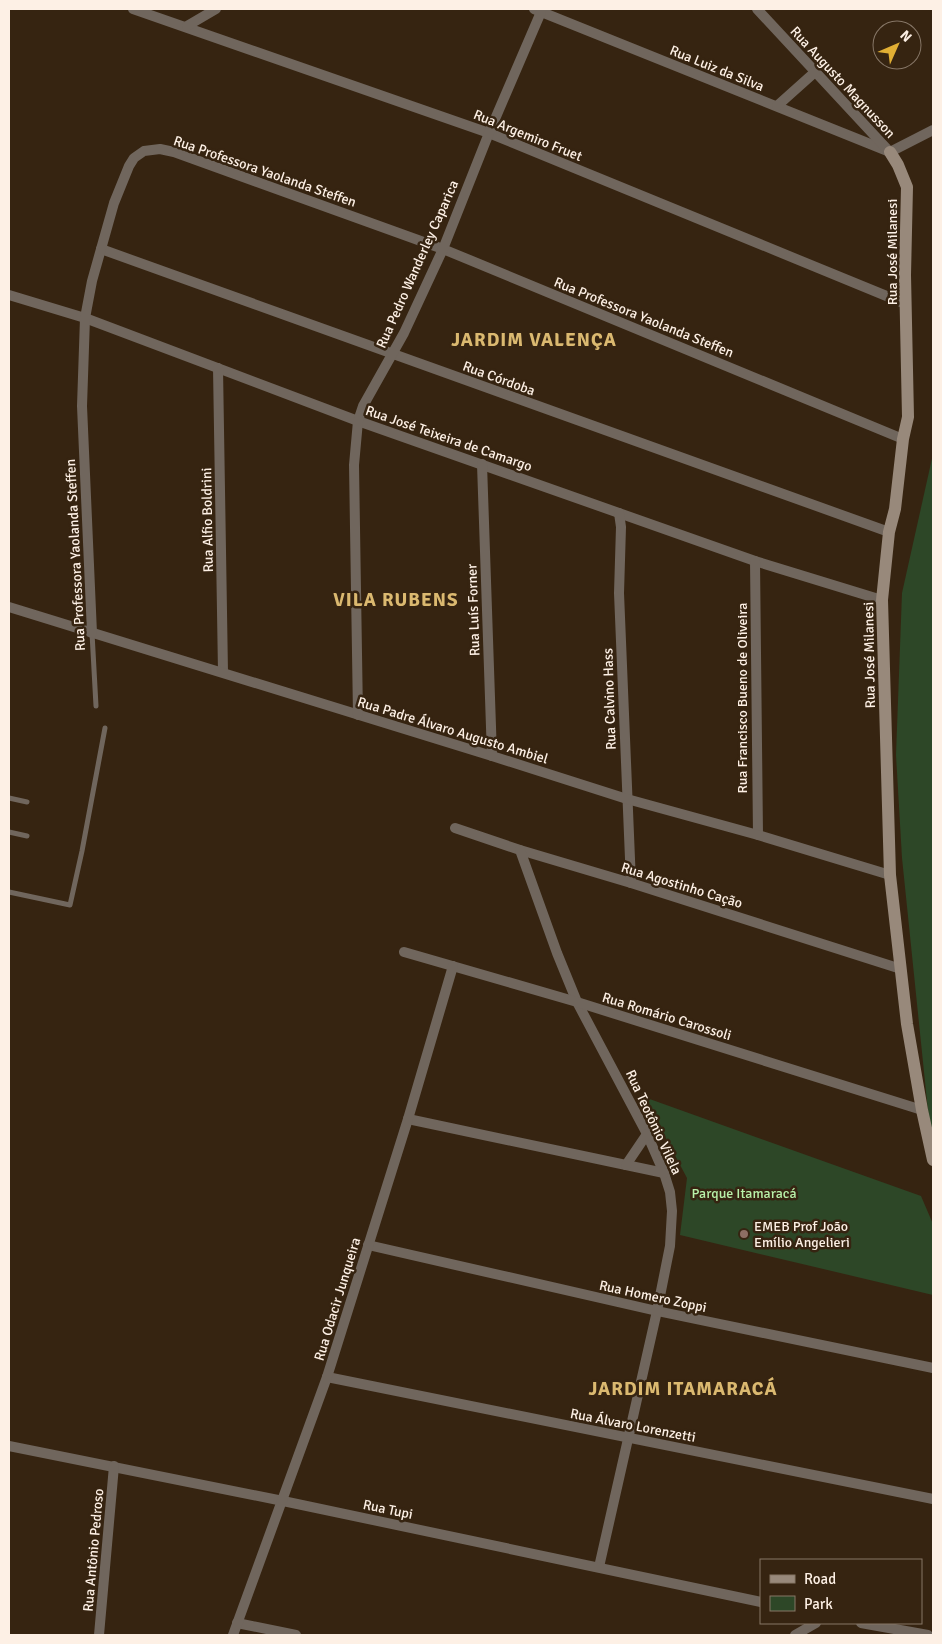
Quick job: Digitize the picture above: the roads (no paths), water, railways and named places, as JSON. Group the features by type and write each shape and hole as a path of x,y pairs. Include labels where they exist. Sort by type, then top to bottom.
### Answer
{"street":[{"name":"Rua Argemiro Fruet","path":"133,9 187,26 489,133 906,304"},
{"path":"187,26 216,9"},
{"name":"Rua Augusto Magnusson","path":"757,9 890,152"},
{"name":"Rua Luiz da Silva","path":"537,10 890,152"},
{"name":"Rua Pedro Wanderley Caparica","path":"358,715 354,465 358,421 363,406 392,354 442,249 537,10"},
{"path":"777,106 815,72"},
{"path":"890,152 933,130"},
{"name":"Rua Professora Yaolanda Steffen","path":"92,633 82,406 85,318 114,203 129,166 138,154 151,149 174,152 442,249 903,439"},
{"name":"Rua José Milanesi","path":"890,152 898,165 907,187 906,304 908,417 903,439 895,508 889,532 882,600 890,875 907,1024 933,1160"},
{"name":"Rua Córdoba","path":"101,249 889,532"},
{"name":"Rua José Teixeira de Camargo","path":"9,294 85,318 358,421 754,561 882,600"},
{"name":"Rua Alfio Boldrini","path":"218,368 223,672"},
{"name":"Rua Luís Forner","path":"482,464 492,756"},
{"name":"Rua Calvino Hass","path":"619,513 621,527 619,593 631,883"},
{"name":"Rua Francisco Bueno de Oliveira","path":"754,561 758,835"},
{"name":"Rua Padre Álvaro Augusto Ambiel","path":"9,607 627,799 758,835 890,875"},
{"name":"Rua Agostinho Cação","path":"455,828 901,970"},
{"name":"Rua Teotônio Vilela","path":"520,850 557,953 577,1002 647,1134 670,1192 672,1211 670,1246 599,1567"},
{"name":"Rua Romário Carossoli","path":"404,952 577,1002 922,1110"},
{"name":"Rua Odacir Junqueira","path":"233,1635 327,1377 408,1119 453,966"},
{"path":"408,1119 664,1173"},
{"path":"626,1165 647,1134"},
{"name":"Rua Homero Zoppi","path":"368,1245 657,1311 933,1368"},
{"name":"Rua Álvaro Lorenzetti","path":"327,1377 933,1499"},
{"name":"Rua Tupi","path":"9,1446 283,1501 760,1602"},
{"name":"Rua Antônio Pedroso","path":"99,1635 114,1466"},
{"path":"237,1623 296,1635"},
{"path":"795,1635 814,1624"},
{"path":"867,1624 928,1635"}],"lane":[{"name":"Rua Professora Yaolanda Steffen","path":"92,633 96,706"},
{"path":"9,892 70,905 105,728"},
{"path":"9,798 27,802"},
{"path":"9,832 27,836"}],"place":[{"name":"EMEB Prof João Emílio Angelieri","path":"744,1234"}],"district":[{"name":"JARDIM VALENÇA","path":"534,339"},
{"name":"VILA RUBENS","path":"396,599"},
{"name":"JARDIM ITAMARACÁ","path":"683,1388"}],"park label":[{"name":"Parque Itamaracá","path":"744,1193"}]}
